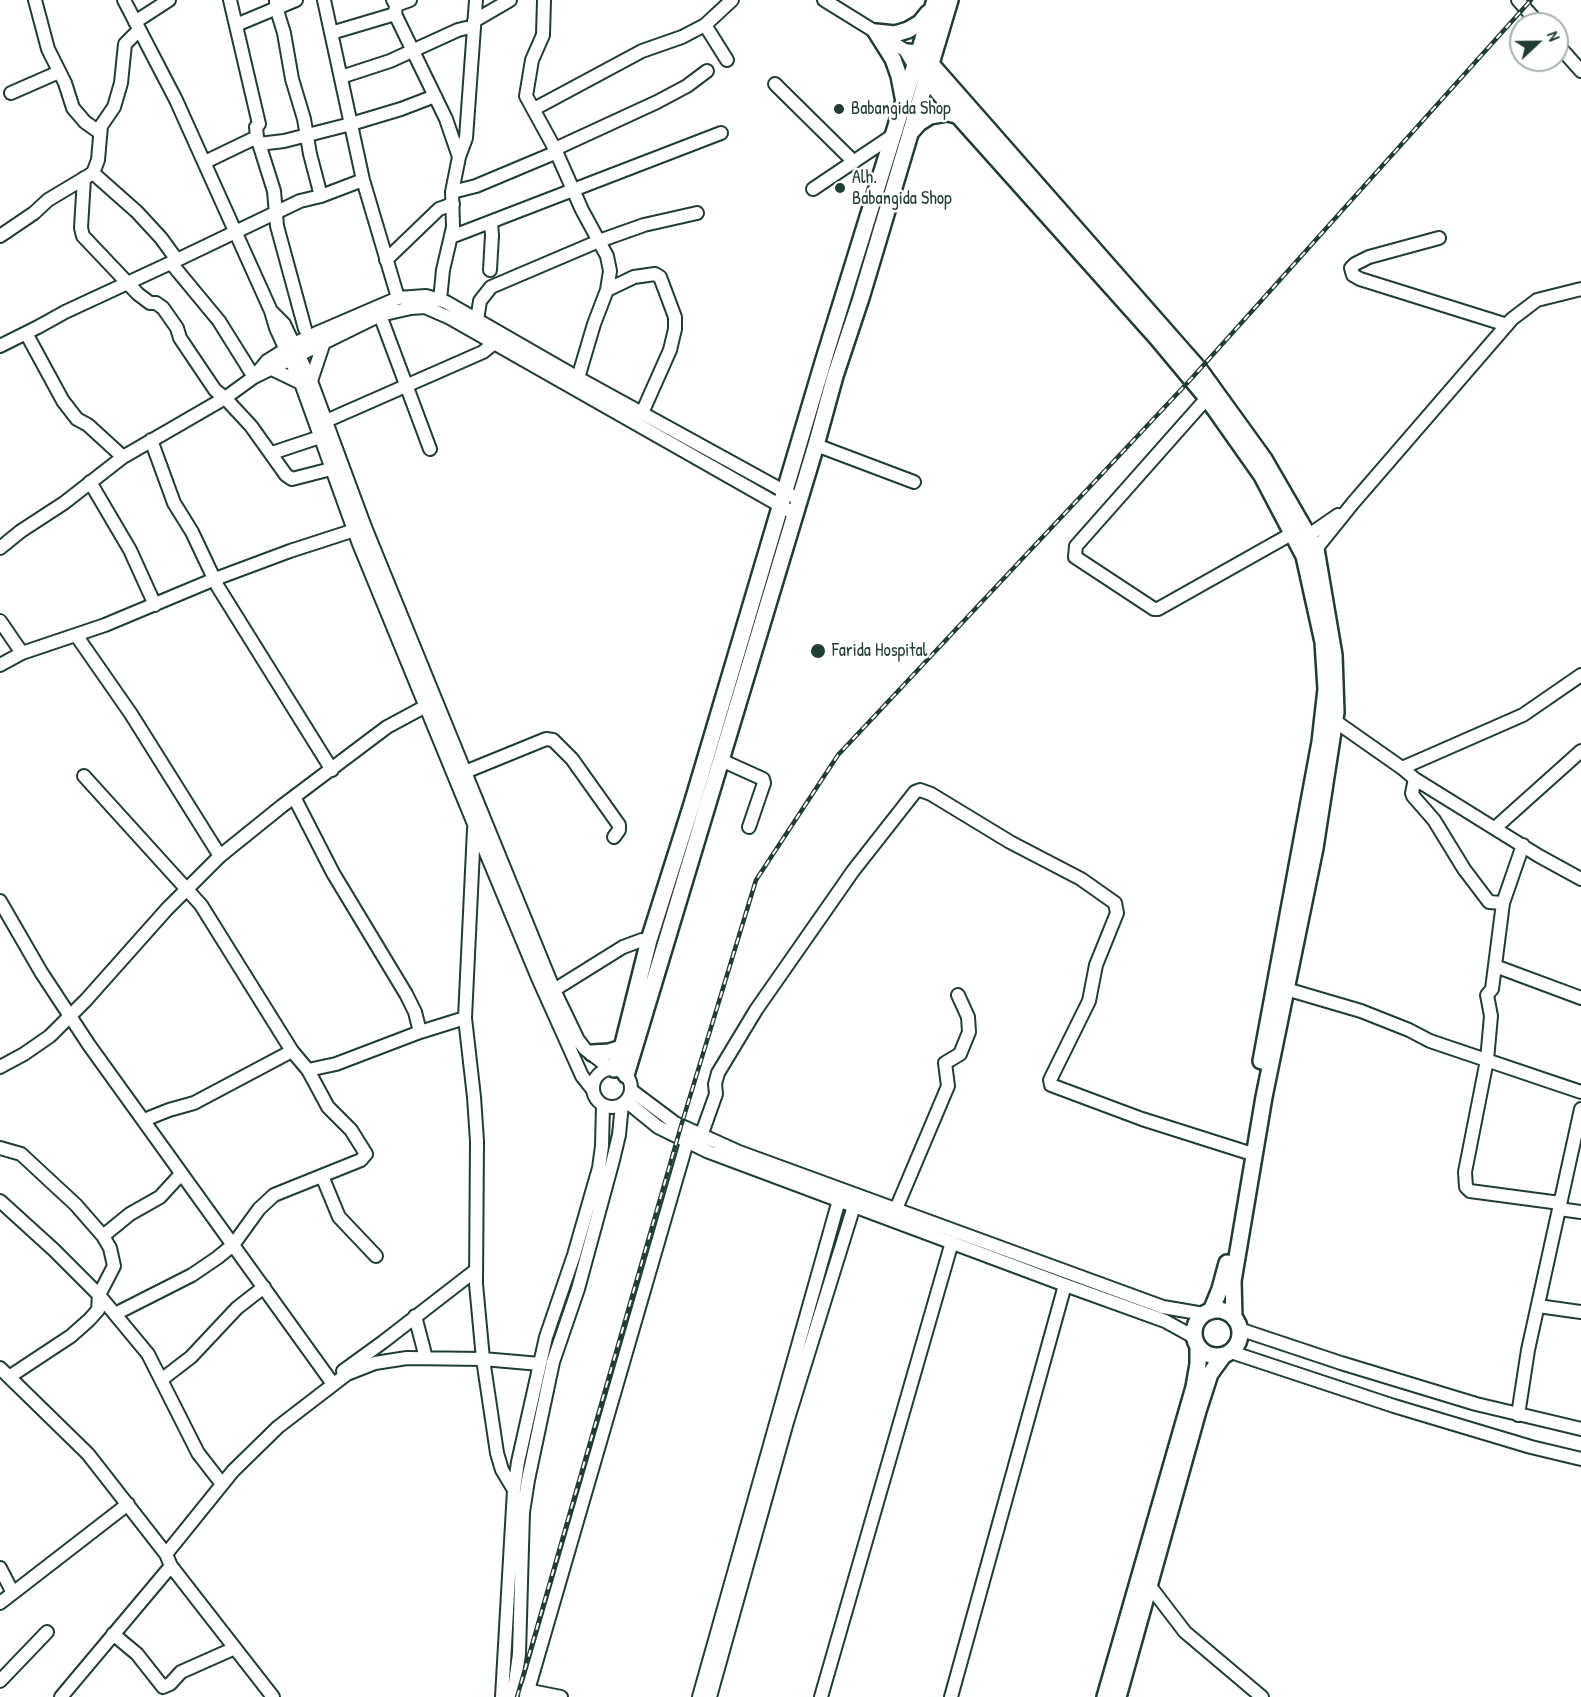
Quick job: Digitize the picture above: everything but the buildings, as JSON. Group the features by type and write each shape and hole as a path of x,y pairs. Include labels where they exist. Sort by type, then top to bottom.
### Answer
{"main road":[{"path":"622,1085 816,445 830,367 892,136 920,62 950,0"},
{"path":"876,32 895,34 908,30 920,23 934,3"},
{"path":"622,1085 622,1048 649,940 782,500 830,367 861,298 910,133 920,62 934,3"},
{"path":"876,32 897,68 902,86 902,110"},
{"path":"920,62 960,116 1157,338 1207,398 1262,476 1304,543 1323,642 1326,689 1312,819 1286,989 1264,1097 1233,1281 1239,1337 1236,1345 1213,1367 1201,1402 1118,1697"},
{"path":"920,62 1199,369 1264,459 1304,543 1334,655 1335,722 1312,819"},
{"path":"910,133 930,116 948,113 960,116"},
{"path":"1105,1697 1194,1387 1198,1364 1197,1321 1208,1312 1226,1270 1246,1152 1308,846"},
{"path":"592,1053 609,1052 622,1048"},
{"path":"1208,1312 1223,1311 1236,1323"},
{"path":"1196,1341 1209,1355 1227,1354"}],"street":[{"path":"35,0 48,49 65,83 73,108 85,122 99,132"},
{"path":"124,0 176,100 271,311 326,421 359,529 426,706 538,978 582,1076 603,1105 616,1107 622,1085"},
{"path":"170,0 137,26 125,44 121,83 114,106 101,126 98,159 88,175 81,228 83,236 138,294 163,308 215,390 251,426 289,478 331,469"},
{"path":"230,0 258,115 259,124 256,127 258,141 274,191 277,226 305,329"},
{"path":"236,25 276,4 296,0"},
{"path":"324,0 363,180 398,298"},
{"path":"331,33 410,0"},
{"path":"440,300 443,270 451,237 453,198 459,157 466,138 476,0"},
{"path":"340,77 390,61 474,25 510,0"},
{"path":"543,0 542,41 532,60 526,96 556,150 573,190 607,256 610,271 607,290 578,378"},
{"path":"534,109 642,51 682,37 702,27 732,0"},
{"path":"824,0 920,62"},
{"path":"1518,0 1528,12"},
{"path":"276,4 321,196"},
{"path":"395,6 412,50 446,119 459,157"},
{"path":"702,27 727,60"},
{"path":"1569,58 1581,71"},
{"path":"386,260 453,198 657,102 687,86 707,71"},
{"path":"11,93 59,72"},
{"path":"775,84 854,162"},
{"path":"204,162 258,141 307,135 351,124 435,96"},
{"path":"451,237 721,133"},
{"path":"813,189 892,136"},
{"path":"0,236 34,213 48,200 88,175"},
{"path":"88,175 137,212 161,238 174,262 219,321 254,377"},
{"path":"0,346 64,312 300,201 321,196 363,180"},
{"path":"477,320 480,301 491,287 599,241 644,225 697,213"},
{"path":"490,270 491,223"},
{"path":"1440,238 1369,257 1351,268 1353,274 1360,279 1507,325"},
{"path":"607,290 634,277 655,274 660,278 675,317 670,350 642,413"},
{"path":"1207,398 1076,546 1075,557 1154,609 1304,543 1353,503 1507,325 1537,300 1581,289"},
{"path":"0,548 21,531 64,503 123,457 225,398 270,365 398,298 426,296 440,300 477,320 642,413 782,500"},
{"path":"280,326 305,329 322,337 400,309 425,307 450,318 798,507"},
{"path":"380,315 430,449"},
{"path":"270,365 273,346 280,326"},
{"path":"26,333 63,401 77,419 88,425 123,457"},
{"path":"322,337 306,382 331,469 465,772 554,990 578,1041 622,1085 658,1127 687,1142 1166,1321 1196,1341"},
{"path":"326,421 483,352 494,343"},
{"path":"270,365 306,382"},
{"path":"272,453 320,437"},
{"path":"151,440 174,503 192,532 230,607 332,770"},
{"path":"816,445 914,482"},
{"path":"90,482 130,550 155,605"},
{"path":"0,665 22,653 155,605 215,579 290,551 359,529"},
{"path":"0,621 22,653"},
{"path":"76,635 131,714 220,856"},
{"path":"1402,768 1523,715 1581,675"},
{"path":"0,1066 24,1054 50,1036 220,856 387,727 426,706"},
{"path":"1335,722 1415,779 1581,879"},
{"path":"465,772 546,739 553,740 572,759 619,825 619,830 614,837"},
{"path":"1495,828 1581,751"},
{"path":"721,760 763,779 764,783 748,826"},
{"path":"84,776 201,905 292,1051 308,1070 328,1107 351,1130 366,1154 361,1160 274,1195 259,1209 232,1245 192,1275 115,1314"},
{"path":"1415,779 1413,796 1434,820 1464,870 1489,902 1503,903"},
{"path":"701,1136 716,1094 715,1084 718,1073 756,1010 853,871 915,792 920,790 931,794 1010,842 1081,879 1115,903 1117,913 1096,965 1089,1001 1050,1080 1051,1085 1142,1119 1246,1152"},
{"path":"294,797 333,873 406,994 415,1012 420,1032"},
{"path":"474,824 465,1018 477,1141 476,1270 483,1359 497,1453 502,1470 514,1490"},
{"path":"1522,845 1503,903 1492,989 1487,995 1491,1016 1487,1060 1465,1173 1466,1187 1470,1191 1559,1206 1581,1212"},
{"path":"0,901 69,1016 331,1382"},
{"path":"554,990 623,947 642,940 649,940"},
{"path":"1495,966 1581,998"},
{"path":"1286,989 1361,1011 1430,1041 1581,1092"},
{"path":"896,1209 948,1086 945,1063 960,1054 969,1032 968,1017 958,995"},
{"path":"308,1070 336,1064 420,1032 465,1018"},
{"path":"144,1120 194,1103 292,1051"},
{"path":"593,1090 597,1075 603,1071 675,1123 739,1152 1163,1307 1208,1312"},
{"path":"509,1692 519,1654 523,1512 528,1480 553,1362 578,1288 619,1135 622,1085"},
{"path":"509,1692 514,1490 540,1364 599,1167 603,1105"},
{"path":"1518,1415 1528,1350 1581,1109"},
{"path":"527,1694 687,1142"},
{"path":"0,1149 21,1154 76,1205 103,1236 110,1248 114,1266 99,1294 98,1310 83,1326 5,1373 88,1454 166,1554 171,1566 273,1697"},
{"path":"103,1236 130,1214 160,1197 181,1174"},
{"path":"322,1176 339,1217 376,1256"},
{"path":"699,1697 838,1200"},
{"path":"0,1201 99,1294 148,1354 198,1453 222,1484"},
{"path":"710,1697 787,1422 854,1206"},
{"path":"821,1697 952,1242"},
{"path":"166,1554 222,1484 278,1427 331,1382 476,1270"},
{"path":"951,1697 1065,1285"},
{"path":"161,1380 190,1357 248,1297 264,1287"},
{"path":"1538,1306 1581,1312"},
{"path":"415,1317 426,1358"},
{"path":"1236,1323 1341,1363 1518,1415 1581,1429"},
{"path":"1227,1354 1394,1406 1581,1459"},
{"path":"331,1382 375,1363 406,1358 483,1359 540,1364"},
{"path":"0,1603 128,1504"},
{"path":"61,1697 171,1566"},
{"path":"0,1568 13,1593"},
{"path":"1149,1585 1185,1632 1262,1697"},
{"path":"0,1681 47,1632"},
{"path":"113,1634 137,1654 163,1686 170,1684 181,1672 235,1648"},
{"path":"509,1692 561,1697"}],"railway":[{"path":"517,1697 681,1126 756,880 838,755 1191,379 1531,0"}],"place":[{"name":"Babangida Shop","path":"839,109"},
{"name":"Alh. Babangida Shop","path":"840,188"},
{"name":"Farida Hospital","path":"818,651"}]}
